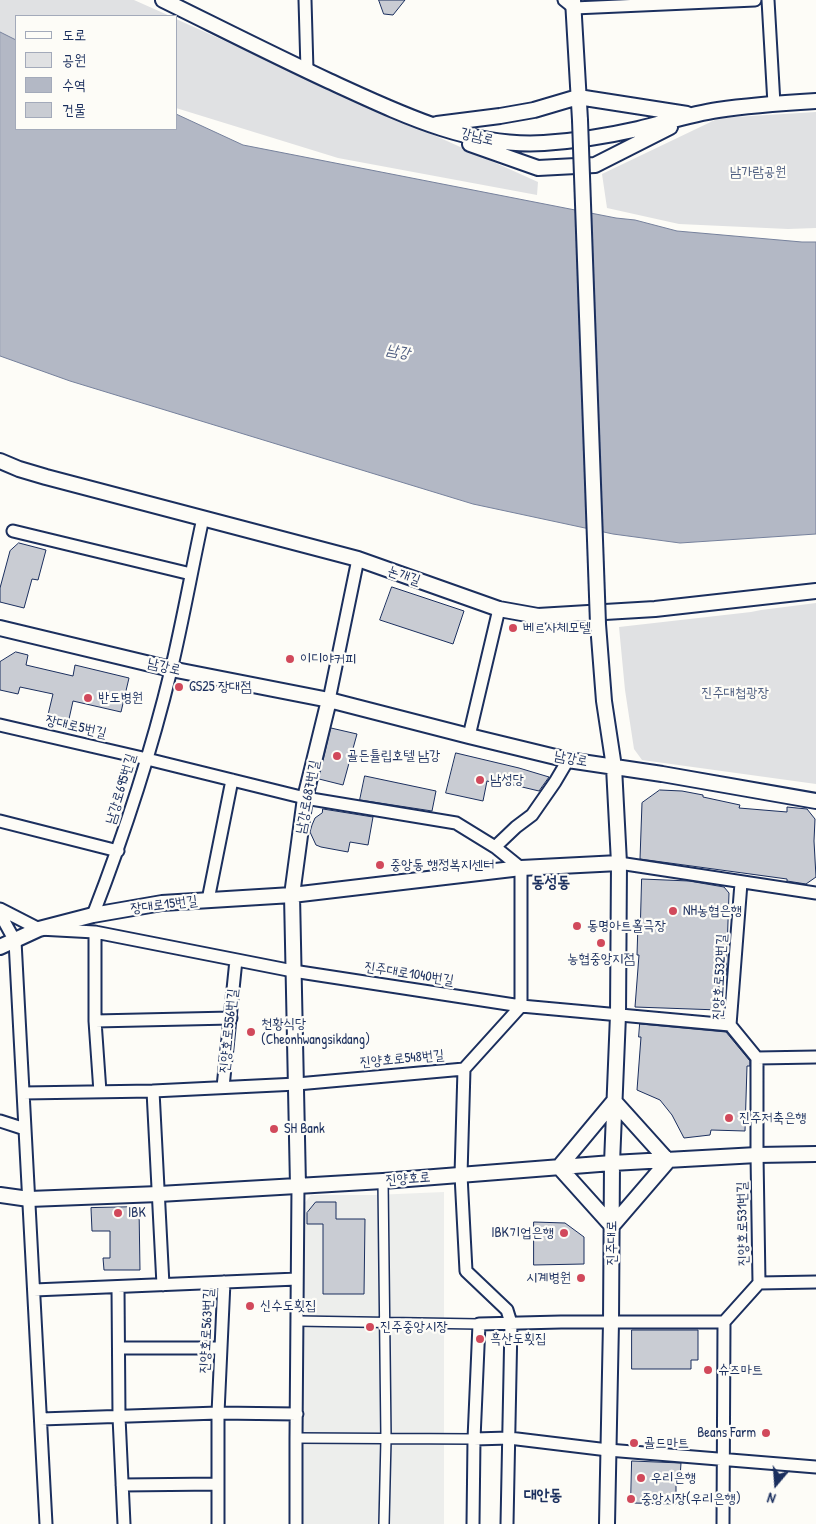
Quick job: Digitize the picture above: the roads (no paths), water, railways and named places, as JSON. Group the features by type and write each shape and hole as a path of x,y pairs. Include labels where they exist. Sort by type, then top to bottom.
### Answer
{"street":[{"name":"강남로","path":"163,0 307,70 432,125 501,143 543,143 599,137 718,110 816,101"},
{"path":"305,0 307,70"},
{"path":"570,3 755,0"},
{"path":"768,0 774,104"},
{"name":"진주대로","path":"570,3 580,120 598,624 604,701 614,767 619,863 618,1015 612,1163 607,1524"},
{"path":"432,125 534,110 578,97 693,115"},
{"path":"432,125 448,136 538,168 595,165 693,115"},
{"name":"논개길","path":"0,461 46,477 358,559 499,609 538,616 565,616 656,609 816,591"},
{"name":"남강로695번길","path":"93,915 118,851 147,759 171,669 203,518"},
{"path":"12,531 190,574"},
{"path":"329,700 358,559"},
{"path":"469,736 499,609"},
{"name":"남강로","path":"0,628 171,669 329,700 568,760 816,801"},
{"name":"남강로687번길","path":"292,895 305,798 329,700"},
{"name":"장대로5번길","path":"0,725 305,798 456,823 495,847 521,868"},
{"path":"495,847 532,814 556,782 568,760"},
{"path":"208,900 232,780"},
{"path":"0,822 118,851"},
{"path":"619,863 816,893"},
{"name":"장대로15번길","path":"0,947 39,929 93,915 162,903 292,895 521,868 619,863"},
{"path":"464,1069 521,1006 521,868"},
{"name":"진양호로532번길","path":"742,883 730,1025 758,1058"},
{"path":"292,895 298,1186 296,1524"},
{"path":"0,909 39,929 95,932 293,971"},
{"path":"0,914 15,941 46,1524"},
{"path":"95,932 96,1021 100,1092"},
{"name":"진양호로556번길","path":"236,960 223,1087 297,1084"},
{"name":"진주대로1040번길","path":"293,971 521,1006 730,1025"},
{"path":"96,1021 231,1018"},
{"path":"757,1155 758,1058 816,1057"},
{"name":"진양호로548번길","path":"297,1084 464,1069 460,1175 466,1271 507,1310 511,1323"},
{"path":"23,1093 153,1091 223,1087"},
{"path":"153,1091 163,1285"},
{"path":"614,1101 668,1161 612,1226 559,1167 614,1101"},
{"path":"0,1121 25,1129"},
{"name":"진양호로","path":"0,1195 29,1199 158,1194 383,1181 612,1163 757,1155 816,1154"},
{"name":"진양호로531번길","path":"724,1322 759,1283 757,1155"},
{"path":"383,1181 386,1439 384,1524"},
{"path":"224,1282 297,1279"},
{"name":"진양호로563번길","path":"34,1290 224,1282 218,1413 218,1524"},
{"path":"759,1283 816,1282"},
{"path":"118,1286 119,1417 124,1524"},
{"path":"297,1321 479,1324 724,1322 723,1524"},
{"path":"507,1524 511,1323"},
{"path":"474,1524 474,1439 479,1324"},
{"path":"119,1348 221,1348"},
{"path":"41,1419 218,1413 297,1414"},
{"path":"296,1438 509,1438 608,1450 816,1467"},
{"path":"122,1485 218,1484"}],"water":[{"name":"남강","path":"0,32 15,40 15,130 178,130 178,115 243,145 616,218 635,220 677,231 816,242 816,534 680,543 613,534 473,504 70,381 0,356"}],"place":[{"name":"베르사체모텔","path":"513,628"},
{"name":"이디야커피","path":"290,659"},
{"name":"GS25 장대점","path":"179,687"},
{"name":"반도병원","path":"88,698"},
{"name":"골든튤립호텔 남강","path":"337,756"},
{"name":"남성당","path":"480,780"},
{"name":"중앙동 행정복지센터","path":"380,865"},
{"name":"NH농협은행","path":"673,911"},
{"name":"동명아트홀극장","path":"577,926"},
{"name":"농협중앙지점","path":"601,943"},
{"name":"천황식당 (Cheonhwangsikdang)","path":"251,1032"},
{"name":"진주저축은행","path":"729,1118"},
{"name":"SH Bank","path":"274,1129"},
{"name":"IBK","path":"118,1213"},
{"name":"IBK기업은행","path":"564,1233"},
{"name":"시계병원","path":"581,1278"},
{"name":"신수도횟집","path":"250,1306"},
{"name":"진주중앙시장","path":"370,1327"},
{"name":"흑산도횟집","path":"480,1339"},
{"name":"슈즈마트","path":"708,1370"},
{"name":"Beans Farm","path":"766,1433"},
{"name":"골드마트","path":"634,1443"},
{"name":"우리은행","path":"641,1478"},
{"name":"중앙시장(우리은행)","path":"631,1499"}],"district":[{"name":"동성동","path":"551,883"},
{"name":"대안동","path":"543,1496"}],"park label":[{"name":"남가람공원","path":"758,172"},
{"name":"진주대첩광장","path":"735,693"}]}
